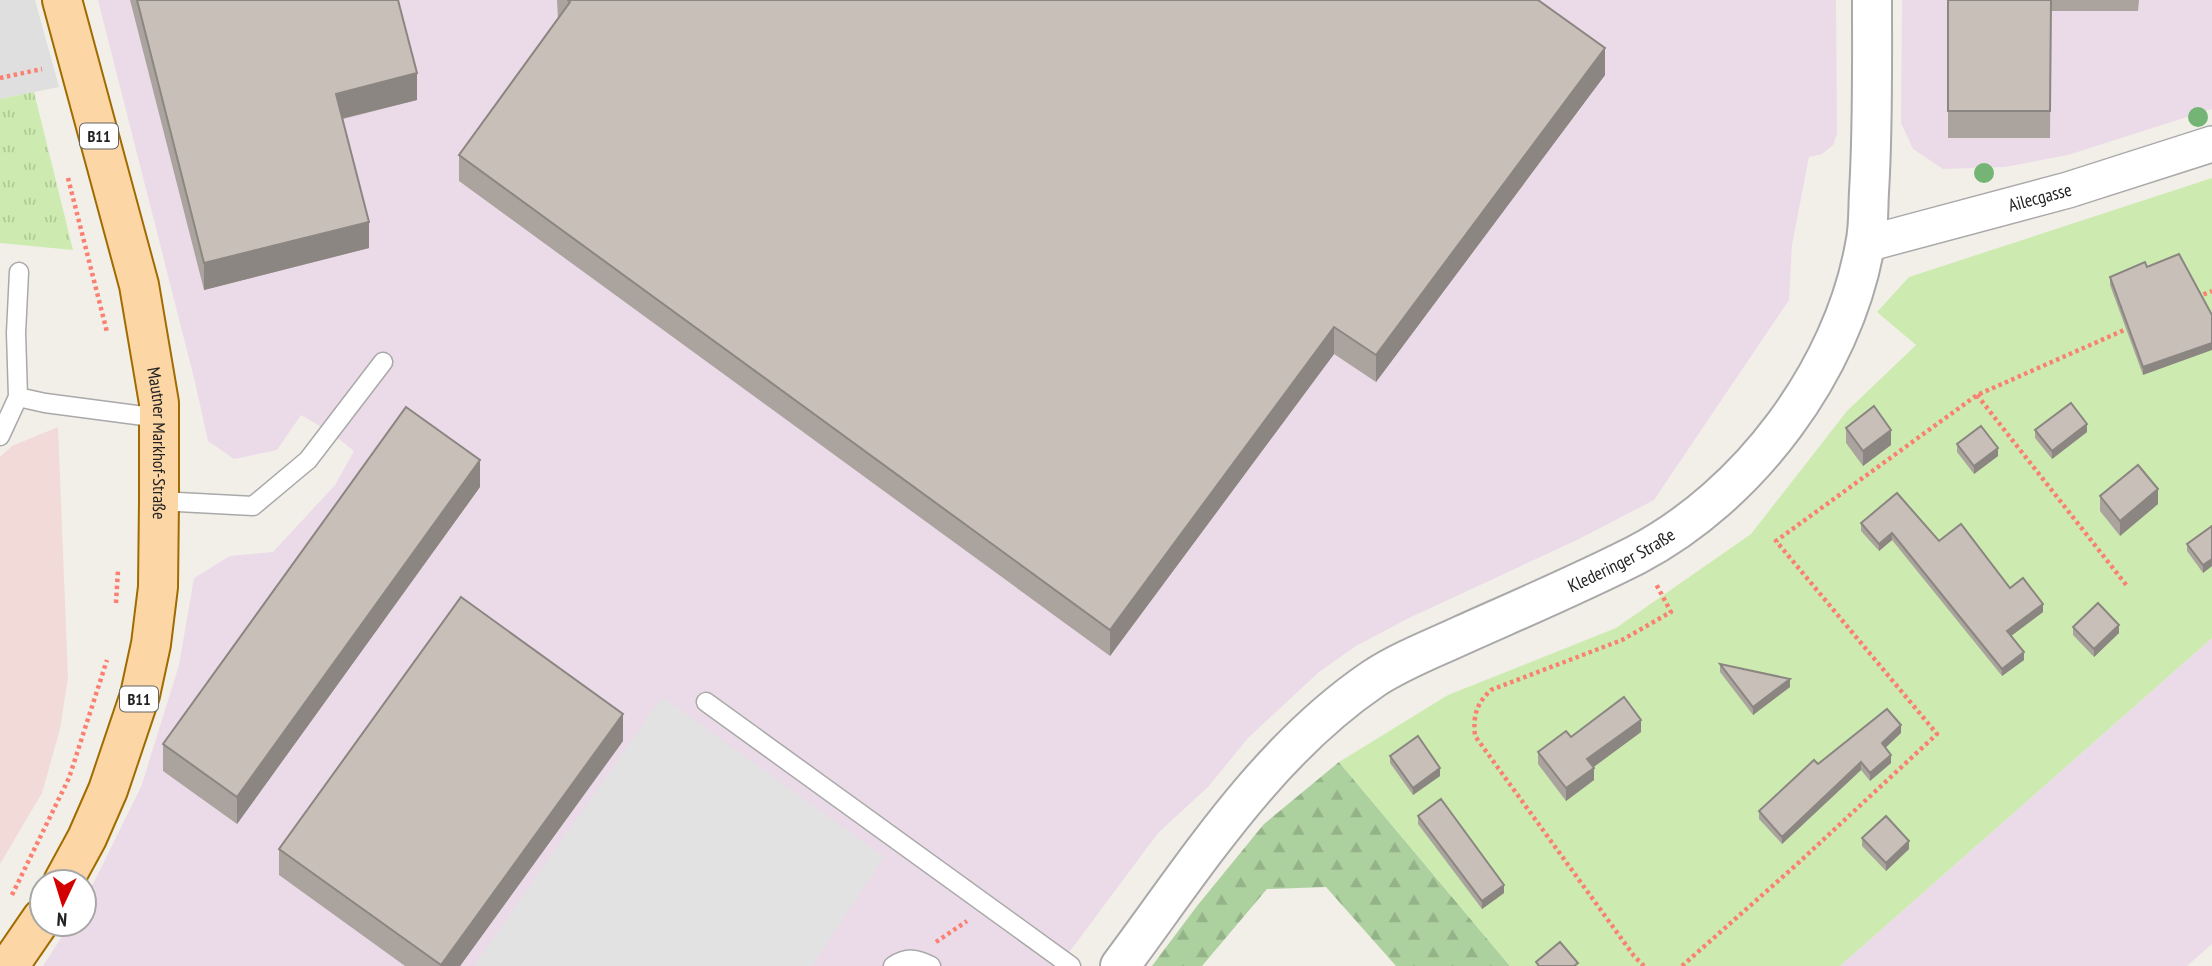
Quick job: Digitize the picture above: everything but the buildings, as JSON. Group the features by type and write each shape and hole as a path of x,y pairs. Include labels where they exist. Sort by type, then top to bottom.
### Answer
{"main road":[{"name":"Mautner Markhof-Straße","path":"62,0 139,285 159,403 158,587 150,644 140,695 108,790 88,838 71,868"},
{"path":"9,966 28,938"}],"street":[{"name":"Klederinger Straße","path":"1120,966 1264,775 1330,710 1376,677 1425,652 1638,554 1686,524 1714,502 1766,449 1796,409 1823,363 1850,302 1866,244 1873,131 1872,0"},
{"name":"Ailecgasse","path":"1866,244 2068,190 2212,144"}],"lane":[{"path":"0,436 18,397 16,333 19,272"},
{"path":"159,502 253,506 308,460 383,362"},
{"path":"18,397 159,418"},
{"path":"706,702 1071,966"},
{"path":"892,966 904,959 926,964"}],"path":[{"path":"0,78 42,69 39,56"},
{"path":"67,171 109,344"},
{"path":"2187,302 2212,291"},
{"path":"1682,966 1937,734 1776,541 1977,395 2138,324"},
{"path":"1977,395 2127,586"},
{"path":"1638,554 1671,612 1622,640 1491,690 1481,699 1475,712 1474,724 1475,736 1634,956 1644,966"},
{"path":"115,614 119,560"},
{"path":"6,906 69,778 109,653"},
{"path":"926,964 930,948 941,937 988,908"}],"shaded area":[{"path":"0,0 35,0 59,87 0,99"},
{"path":"98,0 1836,0 1837,134 1833,145 1822,154 1809,157 1792,245 1789,300 1654,500 1577,540 1409,618 1356,646 1319,672 1248,738 1208,787 1158,833 1059,966 43,966 61,938 98,938 98,874 141,787 179,665 194,578 230,556 273,552 335,485 354,451 330,432 301,415 277,450 234,459 208,441"},
{"path":"1902,0 2212,0 2212,109 2068,155 2005,167 1943,169 1913,149 1901,123"},
{"path":"58,427 68,678 60,729 42,793 0,864 0,457 12,446"},
{"path":"2212,638 2212,944 2187,966 1840,966"},
{"path":"662,697 884,857 812,966 474,966"}],"green space":[{"path":"34,92 73,250 0,243 0,99"},
{"path":"2212,178 2212,638 1840,966 1510,966 1339,762 1448,695 1616,628 1751,534 1847,411 1916,345 1877,312 1909,277"},
{"path":"1339,762 1510,966 1396,966 1326,887 1267,889 1202,966 1152,966 1264,824"}]}
